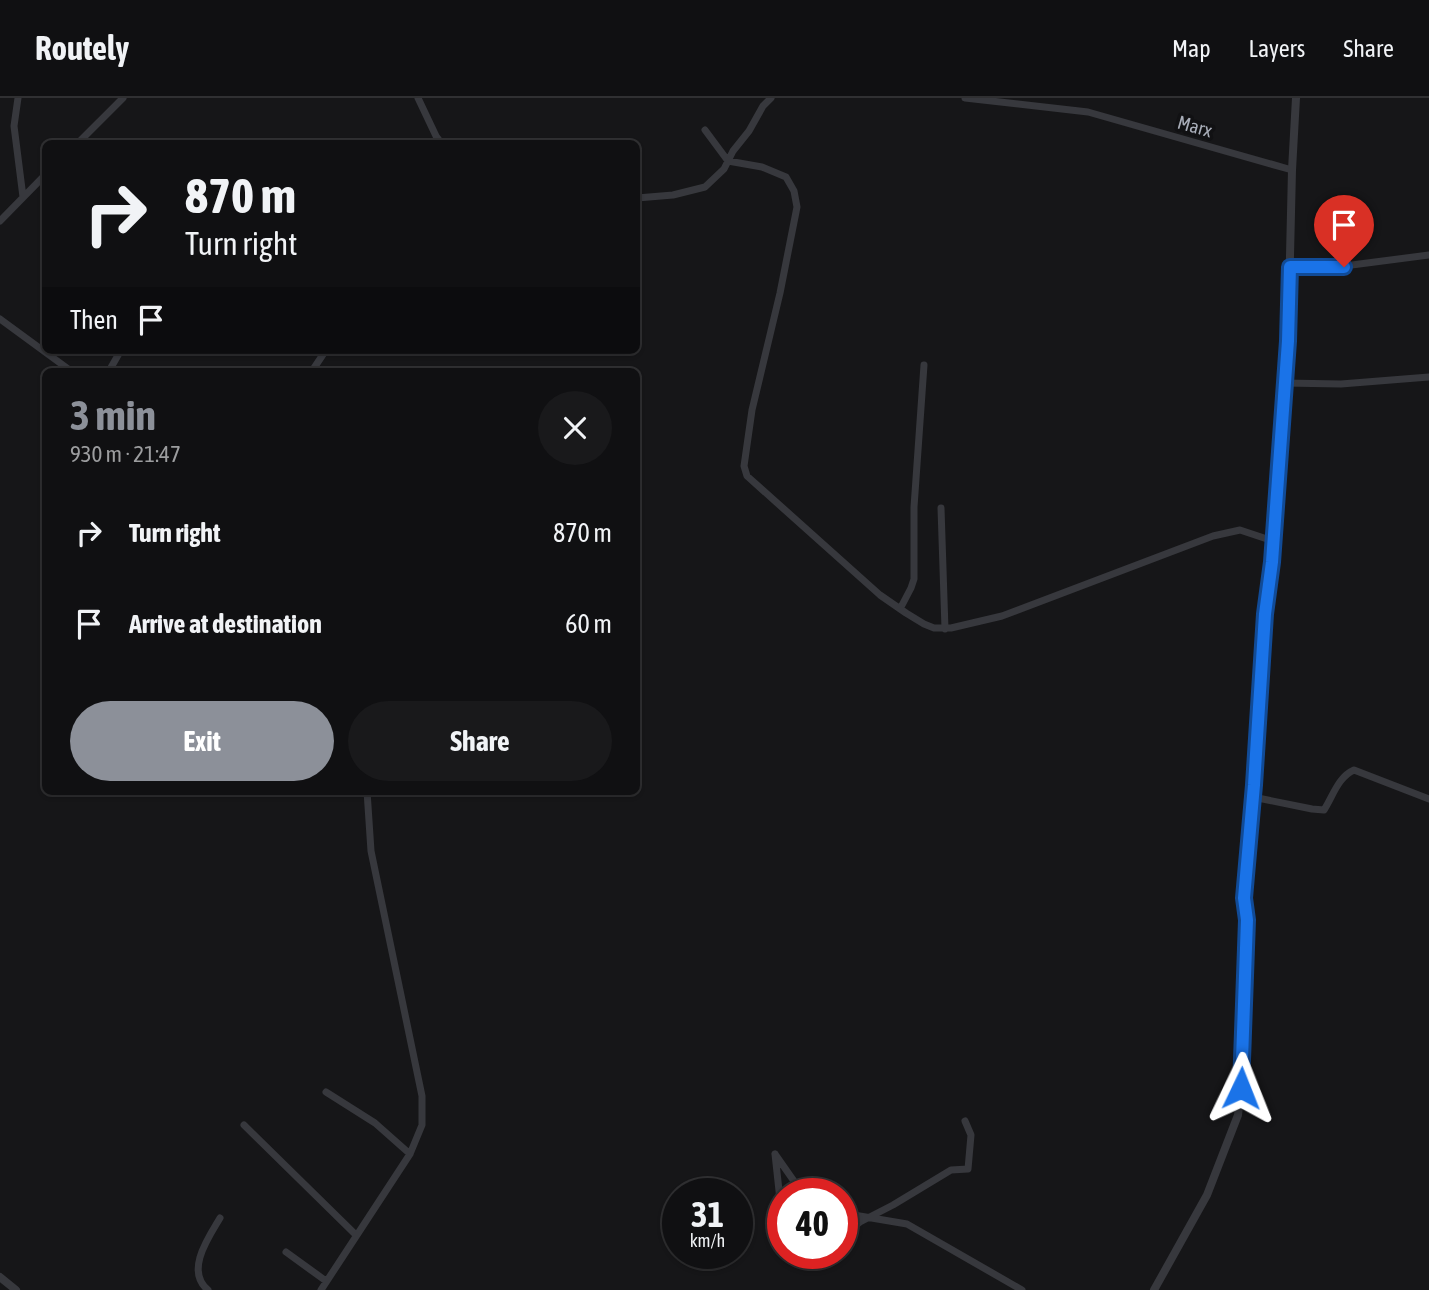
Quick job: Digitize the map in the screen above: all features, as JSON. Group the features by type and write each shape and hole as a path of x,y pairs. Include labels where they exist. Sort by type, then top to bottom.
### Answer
{"street":[{"path":"18,98 14,126 23,197"},
{"path":"81,140 123,98"},
{"path":"418,98 439,140"},
{"path":"640,198 673,195 705,187 724,169 733,151 771,98"},
{"name":"Marx","path":"964,98 1088,112 1292,170"},
{"path":"1154,1290 1207,1195 1238,1115 1247,920 1244,898 1288,341 1296,98"},
{"path":"705,130 728,161 762,167 786,177 794,191 797,206 751,410 744,466 747,475 880,595 924,624 944,629 1002,616 1213,536 1240,530 1273,541"},
{"path":"0,221 42,178"},
{"path":"1290,267 1344,267 1429,255"},
{"path":"0,319 42,350"},
{"path":"48,354 67,368"},
{"path":"900,609 914,579 914,507 924,365"},
{"path":"1284,383 1341,384 1429,377"},
{"path":"941,508 944,629"},
{"path":"1253,797 1324,810 1340,781 1346,773 1354,770 1429,799"},
{"path":"321,1290 410,1154 422,1125 422,1096 371,852 367,795"},
{"path":"326,1092 375,1123 410,1154"},
{"path":"858,1224 951,1170 968,1169 971,1135 965,1121"},
{"path":"244,1125 356,1235"},
{"path":"778,1178 775,1154 792,1178"},
{"path":"858,1215 907,1224 1022,1290"},
{"path":"208,1290 198,1277 199,1261 206,1240 220,1218"},
{"path":"286,1252 326,1281"},
{"path":"0,1278 16,1290"}],"route":[{"path":"1241,1088 1247,920 1244,898 1265,614 1272,562 1288,341 1290,267 1344,267"}]}
